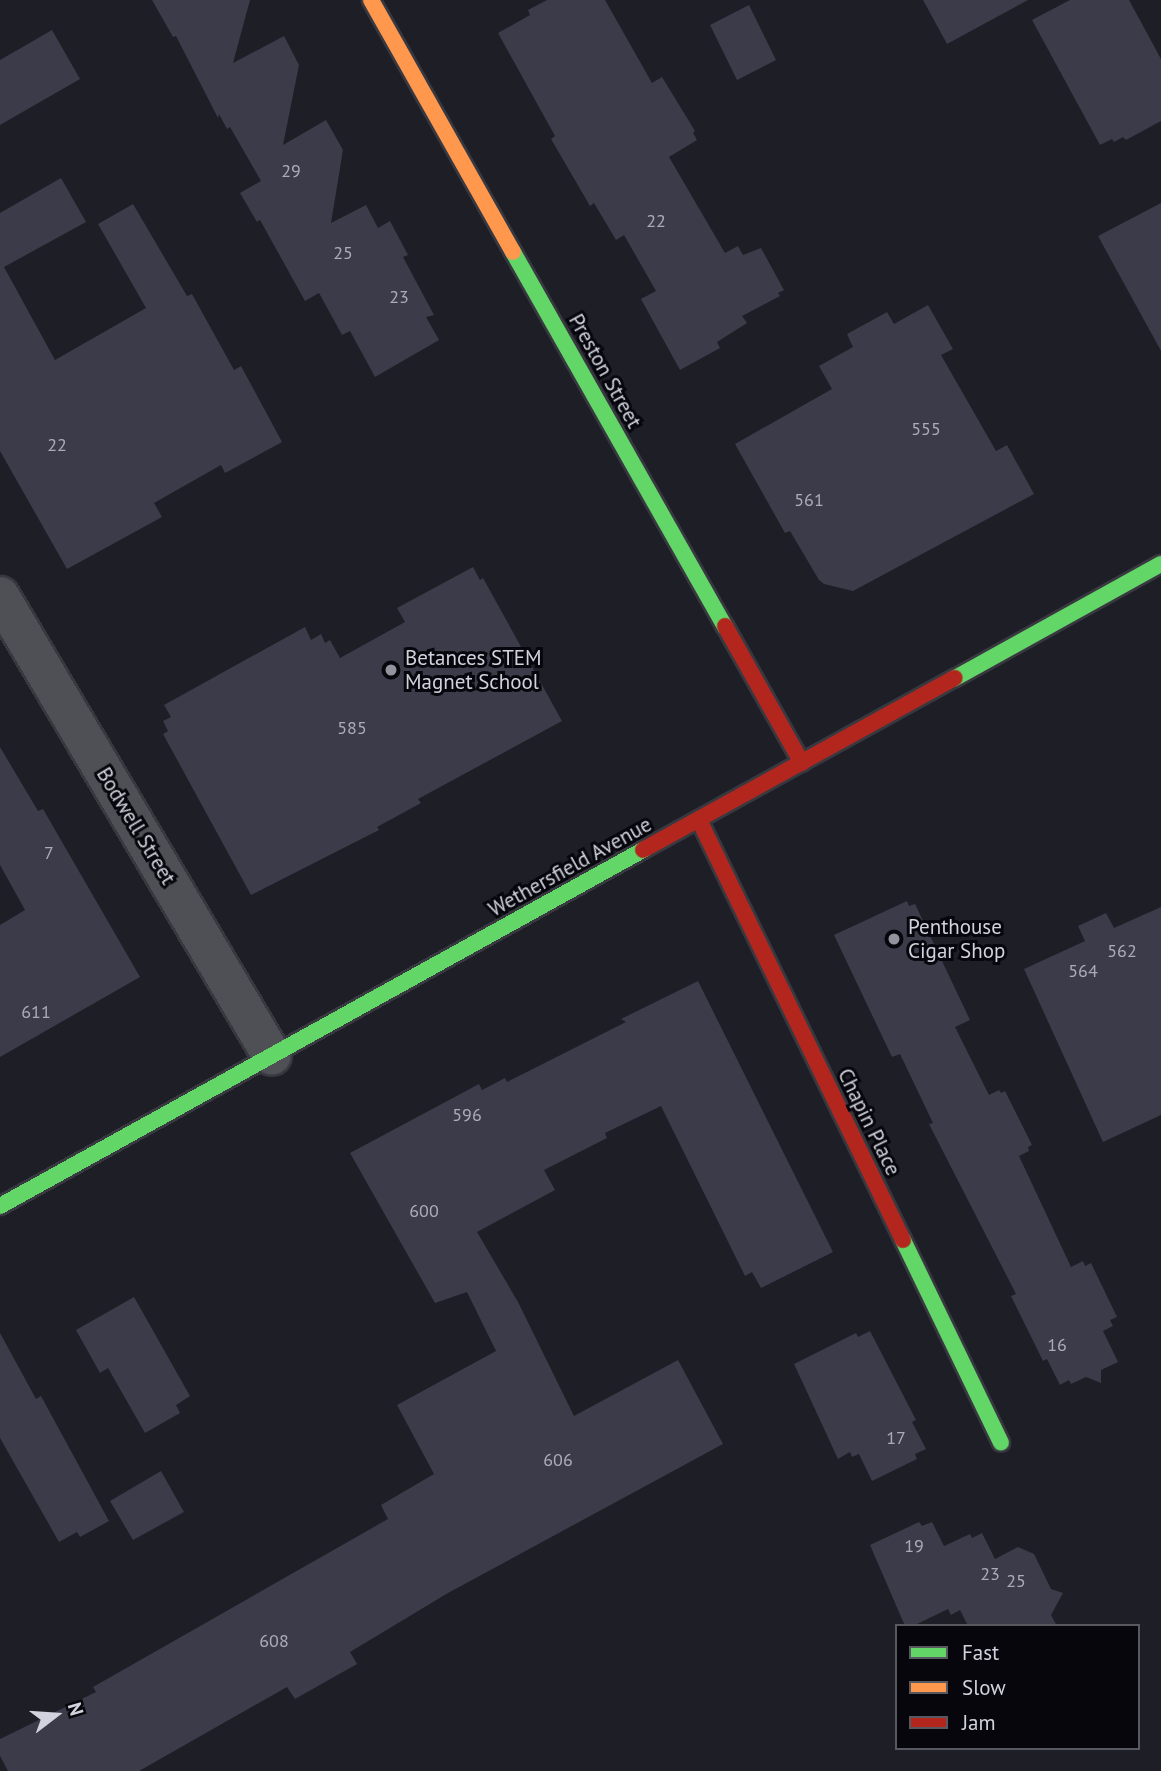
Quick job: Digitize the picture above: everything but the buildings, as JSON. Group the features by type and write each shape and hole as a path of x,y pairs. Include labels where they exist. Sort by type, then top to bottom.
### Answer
{"street":[{"name":"Preston Street","path":"371,0 802,763"},
{"name":"Wethersfield Avenue","path":"0,1206 1161,564"},
{"name":"Bodwell Street","path":"0,596 272,1056"},
{"name":"Chapin Place","path":"699,820 1001,1443"}],"traffic: fast":[{"path":"513,252 725,626"},
{"path":"955,678 1161,564"},
{"path":"0,1206 643,850"},
{"path":"903,1240 1001,1443"}],"traffic: slow":[{"path":"371,0 513,252"}],"traffic: jam":[{"path":"725,626 802,763"},
{"path":"643,850 955,678"},
{"path":"699,820 903,1240"}],"place":[{"name":"Betances STEM Magnet School","path":"391,670"},
{"name":"Penthouse Cigar Shop","path":"894,939"}]}
